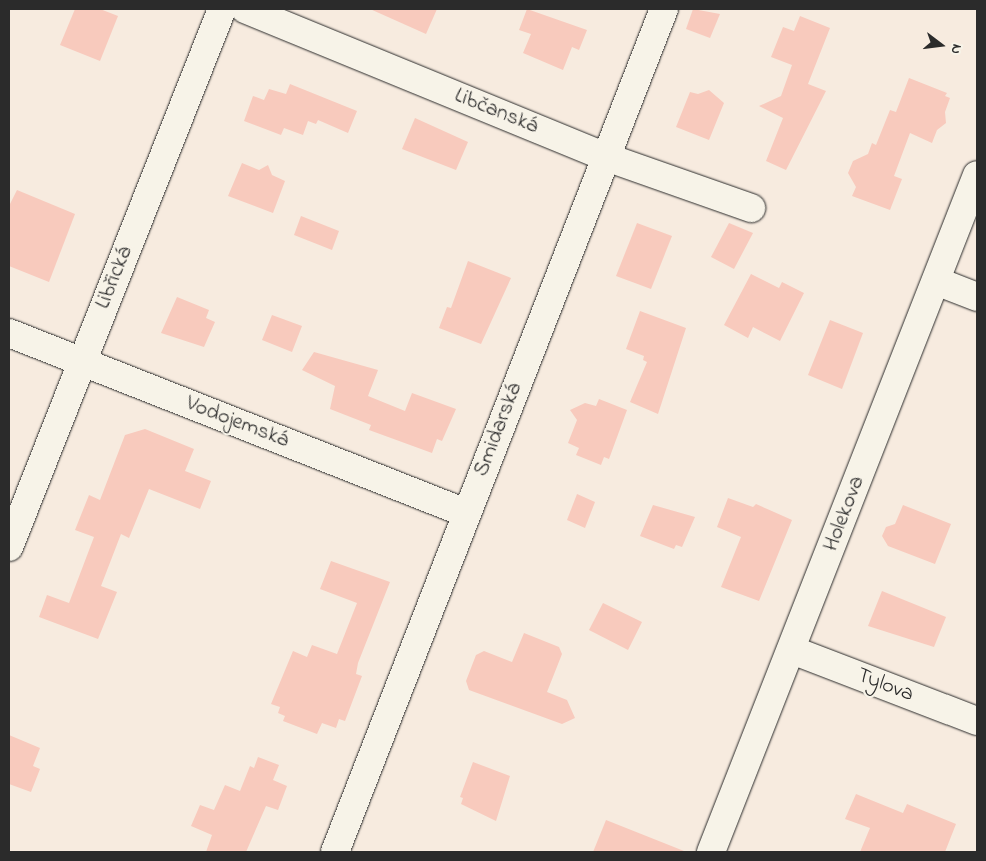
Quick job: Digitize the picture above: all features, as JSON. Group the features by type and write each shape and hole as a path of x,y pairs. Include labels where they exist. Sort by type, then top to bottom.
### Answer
{"street":[{"name":"Libřická","path":"9,548 222,9"},
{"name":"Libčanská","path":"245,9 606,158 751,208"},
{"name":"Smidarská","path":"335,852 664,9"},
{"name":"Holekova","path":"710,852 792,650 977,175"},
{"path":"936,281 977,297"},
{"name":"Vodojemská","path":"9,333 466,513"},
{"name":"Tylova","path":"792,650 977,721"}],"building":[{"path":"75,9 100,9 118,16 100,61 60,45"},
{"path":"370,9 437,9 426,34"},
{"path":"527,9 587,30 579,50 572,47 563,70 523,53 531,34 519,30"},
{"path":"693,9 720,14 710,38 686,29"},
{"path":"800,16 830,28 808,84 826,91 786,170 766,161 783,118 759,106 781,96 792,65 771,57 783,27 794,31"},
{"path":"909,78 947,93 945,96 950,98 945,112 946,123 937,130 932,143 910,133 894,176 902,179 890,210 852,196 856,187 848,173 853,161 868,154 872,143 876,145 890,110 896,112"},
{"path":"290,84 357,111 348,133 318,120 316,124 308,121 303,135 284,128 281,135 244,121 253,96 264,100 269,89 286,94"},
{"path":"709,90 724,103 709,140 676,127 690,92 698,94"},
{"path":"415,118 468,142 456,170 402,149"},
{"path":"242,163 259,170 268,165 272,175 285,181 273,213 228,196"},
{"path":"17,190 75,214 49,282 9,266 9,206"},
{"path":"301,216 339,231 332,250 294,235"},
{"path":"637,223 672,236 651,289 616,276"},
{"path":"729,223 753,233 734,269 711,257"},
{"path":"468,261 511,278 481,344 439,328 447,307 451,308"},
{"path":"751,274 779,288 782,282 804,293 780,341 753,327 748,338 724,325"},
{"path":"177,297 209,310 206,318 215,322 204,347 161,333"},
{"path":"640,311 686,328 658,414 630,402 647,362 643,360 644,356 626,349"},
{"path":"272,315 302,326 292,352 262,340"},
{"path":"830,320 863,333 842,389 808,375"},
{"path":"314,352 378,370 368,396 405,411 412,393 456,409 442,441 437,439 432,453 369,430 371,425 330,409 335,386 302,370"},
{"path":"599,399 627,410 609,459 604,457 601,465 576,455 579,448 568,443 577,420 570,410 585,403 596,406"},
{"path":"145,429 194,449 185,471 211,481 200,509 149,489 129,538 121,534 101,586 117,592 98,639 39,617 47,595 69,603 94,537 75,530 89,495 100,500 125,435"},
{"path":"577,494 595,502 585,528 567,520"},
{"path":"728,498 753,507 756,504 792,520 759,601 721,587 741,537 717,527"},
{"path":"653,505 695,517 682,547 676,545 674,549 640,536"},
{"path":"903,505 951,524 935,564 888,546 882,536 886,527 895,524"},
{"path":"331,561 390,582 358,663 356,674 362,676 345,721 339,719 336,728 322,723 317,734 283,721 285,716 278,713 280,707 271,704 293,651 307,657 312,645 337,654 357,603 320,589"},
{"path":"882,591 946,617 934,647 868,626"},
{"path":"603,603 642,622 628,650 589,630"},
{"path":"524,633 559,647 562,654 547,692 567,700 575,718 562,724 469,690 466,681 476,655 484,651 512,662"},
{"path":"9,735 40,748 33,766 40,769 31,792 9,784"},
{"path":"258,757 279,765 273,780 287,786 278,810 266,806 246,852 206,852 212,835 191,826 200,805 214,810 225,785 240,791 250,766 254,768"},
{"path":"473,762 510,776 496,821 461,804 463,798 460,797"},
{"path":"856,794 903,813 907,804 956,824 945,852 860,852 870,828 845,819"},
{"path":"606,820 684,851 684,852 593,852"}]}
